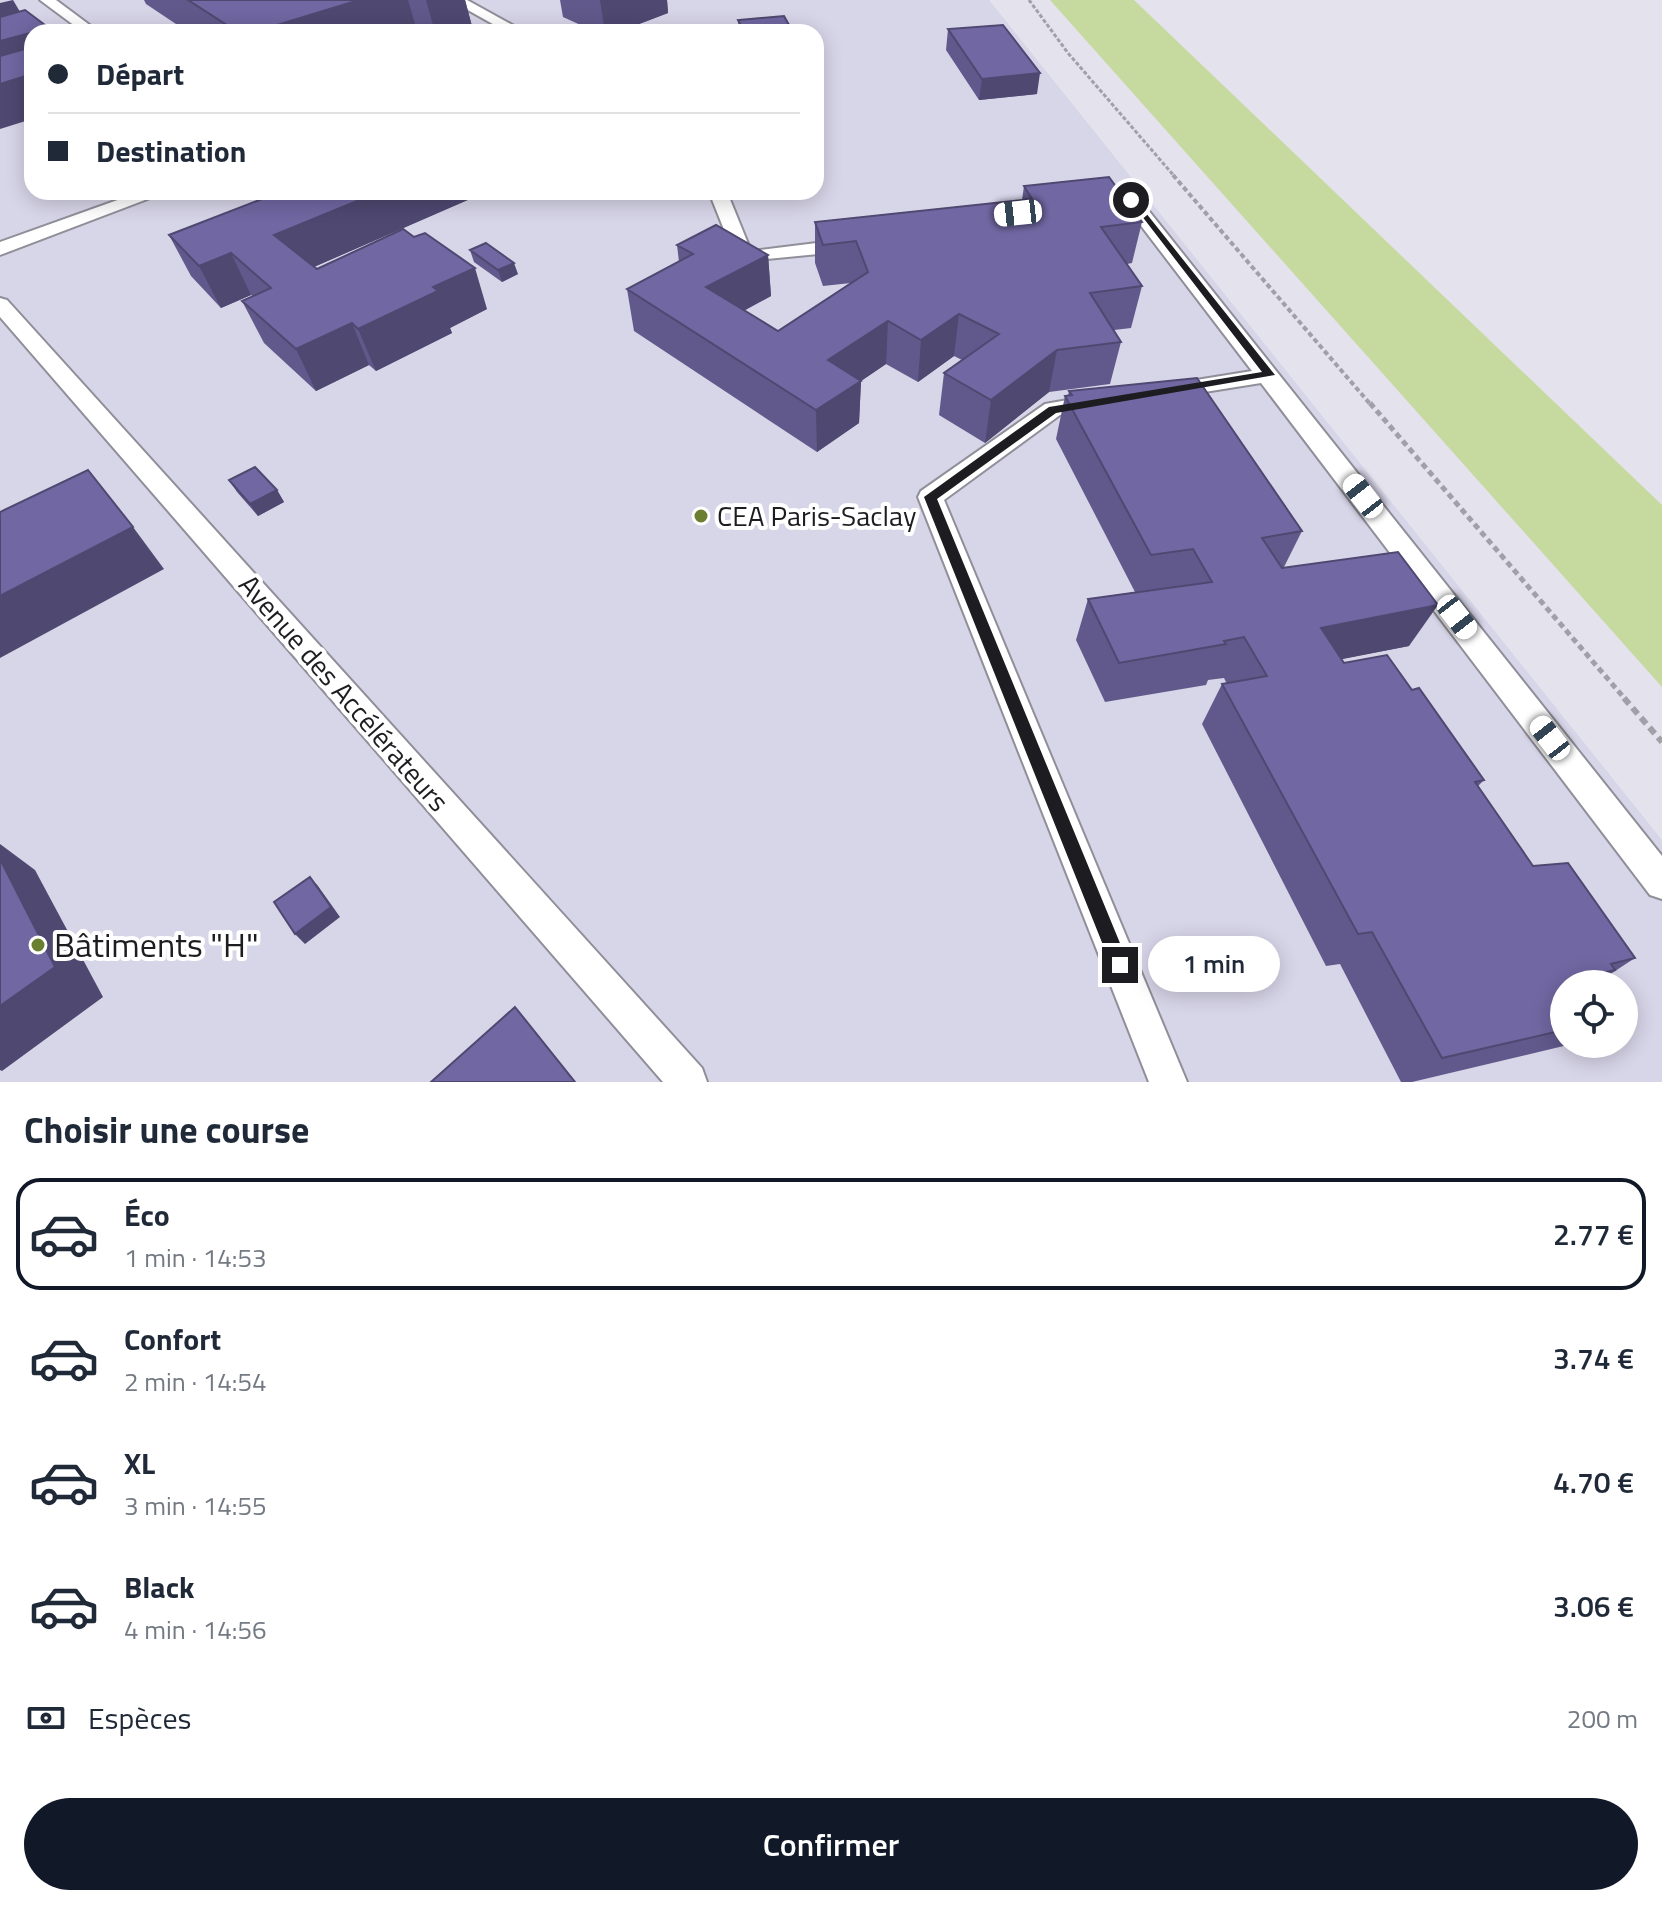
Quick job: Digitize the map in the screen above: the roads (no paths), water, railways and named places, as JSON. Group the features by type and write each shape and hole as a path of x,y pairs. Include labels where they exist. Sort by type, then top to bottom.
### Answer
{"lane":[{"path":"47,0 81,24"},
{"path":"457,0 484,8 507,24"},
{"path":"0,249 135,200"},
{"path":"721,200 744,258 879,241"},
{"path":"1069,207 1131,200 1662,883"},
{"name":"Avenue des Accélérateurs","path":"0,304 688,1082"},
{"path":"1168,1082 930,497 1053,409 1270,375"}],"place":[{"name":"CEA Paris-Saclay","path":"701,516"},
{"name":"Bâtiments \"H\"","path":"38,945"}]}
